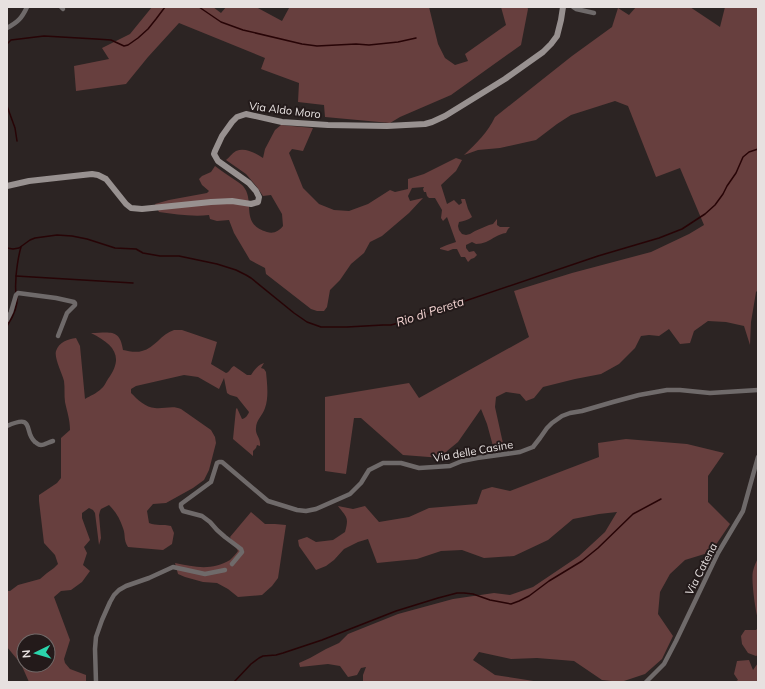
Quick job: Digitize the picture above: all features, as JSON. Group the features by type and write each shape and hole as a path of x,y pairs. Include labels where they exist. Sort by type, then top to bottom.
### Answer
{"main road":[{"name":"Via Aldo Moro","path":"7,186 29,181 92,174 106,179 128,206 135,209 225,201 251,204 255,203 258,202 259,197 256,191 248,183 218,161 214,154 222,136 237,117 246,114 282,122 328,125 387,126 425,124 432,122 445,116 505,79 543,52 557,36 563,7"}],"street":[{"path":"7,28 21,18 27,7"},
{"path":"573,7 594,13"},
{"path":"7,320 18,293 74,302 75,305 67,314 58,336"},
{"name":"Via delle Casine","path":"232,564 242,552 241,549 202,516 183,511 181,507 181,504 211,482 216,463 222,462 268,501 306,512 350,494 361,483 369,470 383,464 401,463 419,468 450,466 462,461 477,458 520,452 533,447 552,423 562,416 570,413 639,395 667,390 710,393 758,390"},
{"path":"7,426 21,422 26,423 31,437 37,444 41,445 53,441"},
{"name":"Via Catena","path":"646,682 664,664 718,553 743,511 758,457"},
{"path":"96,682 96,637 110,602 118,590 173,567 205,574 225,570"}],"shaded area":[{"path":"152,7 213,7 221,13 226,7 256,7 282,21 289,7 429,7 438,44 445,58 455,65 468,61 465,54 506,25 501,7 527,7 528,9 521,45 451,95 400,117 390,123 325,117 324,105 298,102 299,83 261,69 265,58 179,23 126,84 76,91 74,66 109,59 102,48 130,34"},
{"path":"636,7 690,7 720,27 725,7 758,7 758,290 756,292 751,322 750,345 744,326 726,322 708,321 694,331 690,343 680,344 669,329 659,336 641,336 635,348 619,364 601,374 543,387 534,398 526,401 520,394 506,392 496,397 495,407 504,448 496,450 493,446 481,409 458,442 447,451 442,458 403,455 361,418 354,418 346,474 325,471 325,397 409,383 419,398 529,337 514,291 572,273 651,252 689,234 704,225 680,168 656,177 628,106 615,101 571,115 536,140 500,148 478,150 464,155 485,133 495,117 572,56 612,27 618,8 629,15"},
{"path":"281,125 313,128 303,151 292,149 289,153 303,188 319,204 334,210 349,211 368,204 390,190 395,192 408,189 408,179 424,174 456,158 462,160 456,171 441,185 447,204 454,200 459,205 462,203 461,199 465,199 472,217 459,222 459,230 462,234 470,234 493,224 497,219 497,225 500,227 510,227 506,233 498,235 486,242 476,244 472,242 466,245 469,252 474,251 477,255 468,262 465,257 461,257 457,249 448,251 440,249 456,242 447,217 443,221 441,218 442,210 435,198 429,198 427,196 423,189 424,187 412,188 408,196 410,201 423,198 409,213 382,236 370,242 364,253 351,264 340,280 330,290 327,307 324,311 311,309 266,274 265,268 250,260 234,233 229,220 217,221 210,219 209,215 203,216 159,212 155,204 207,193 209,191 202,185 199,179 211,172 215,166 243,186 247,192 249,212 253,224 267,232 272,233 278,231 283,226 282,214 271,195 263,196 246,174 226,160 239,150 246,150 263,158 265,149 275,130"},
{"path":"174,330 182,330 217,342 211,364 226,373 234,366 247,375 251,375 260,365 264,363 261,368 266,372 266,404 256,425 256,433 260,441 260,446 257,445 253,451 253,456 233,439 236,409 237,408 242,419 246,417 249,412 237,397 227,393 224,378 219,389 198,377 184,375 136,386 131,389 131,393 145,405 152,408 175,407 181,409 211,430 215,437 216,443 209,470 204,480 193,488 166,503 153,504 147,511 149,523 171,526 174,533 172,544 163,550 128,547 121,522 109,505 101,509 99,515 101,538 99,545 95,513 89,508 82,513 82,518 90,540 84,547 87,553 83,565 90,571 82,582 71,590 61,591 54,597 70,640 64,659 65,663 70,669 86,675 86,682 29,682 25,673 56,673 56,633 16,633 16,658 7,647 7,591 10,591 18,585 40,579 58,564 55,555 44,543 39,501 39,495 57,483 61,478 61,438 70,430 65,402 64,381 57,361 57,348 64,342 76,338 80,346 85,399 98,392 103,387 116,364 116,357 111,346 91,333 113,333 122,343 123,350 132,352 142,351 151,347 165,335"},
{"path":"626,439 687,444 724,453 708,476 708,502 730,524 711,552 685,560 670,574 660,592 658,614 673,636 662,659 645,674 621,682 602,680 574,661 537,658 511,659 479,652 473,660 495,675 540,682 366,682 363,681 363,675 366,667 361,668 357,675 348,677 340,666 328,664 300,667 299,663 339,643 348,634 398,614 453,599 494,593 510,595 533,587 579,556 605,532 617,512 573,519 548,540 514,556 484,558 462,550 441,551 417,559 377,563 368,539 344,549 326,566 316,570 299,546 298,540 307,537 316,542 333,540 345,532 347,520 338,506 353,509 365,506 379,522 409,517 429,508 477,504 482,490 492,487 510,491 599,457 598,443"},
{"path":"251,512 265,524 286,525 278,578 262,595 238,597 217,583 203,582 178,574 175,563 196,567 210,567 230,560 238,551 230,537"},
{"path":"758,558 758,619 755,602 753,571"},
{"path":"758,628 758,655 756,656 748,653 742,644 741,636 745,630 756,630"},
{"path":"749,660 753,670 758,663 758,682 735,682 738,680 734,674 737,661"}],"waterway":[{"path":"7,44 11,40 44,36 111,40 124,46 138,38 148,29 165,7"},
{"path":"199,7 221,22 243,30 302,44 317,46 356,44 369,45 398,42 416,38"},
{"path":"7,106 15,128 17,141"},
{"name":"Rio di Pereta","path":"7,248 19,248 35,238 57,235 87,239 115,248 136,249 143,253 160,256 179,256 217,264 236,270 251,278 307,322 321,327 391,325 598,256 659,238 682,229 705,214 715,205 736,173 743,157 749,152 758,149"},
{"path":"16,293 16,272 21,247"},
{"path":"16,276 133,283"},
{"path":"7,326 15,311 17,296"},
{"path":"234,682 251,664 263,656 283,653 322,640 396,611 438,598 457,593 464,593 511,604 519,601 582,561 598,548 633,514 661,499"}]}
